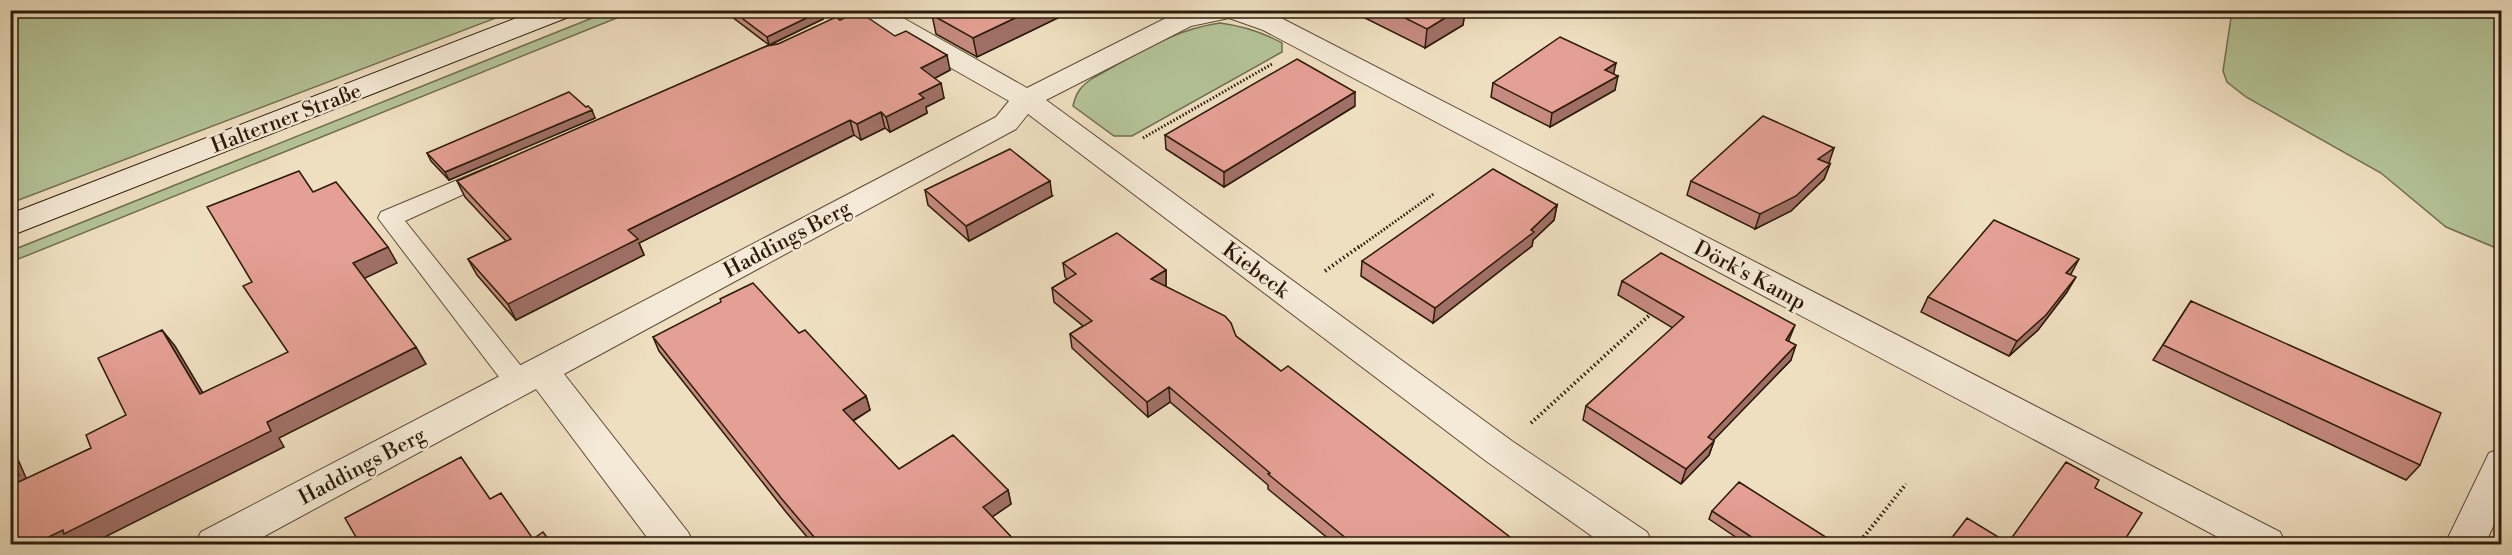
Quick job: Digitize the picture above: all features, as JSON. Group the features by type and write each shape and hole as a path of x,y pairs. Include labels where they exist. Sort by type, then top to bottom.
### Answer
{"street":[{"name":"Halterner Straße","path":"10,226 562,10"},
{"name":"Dörk's Kamp","path":"1026,99 1183,21 1231,10 1272,24 2266,544"},
{"name":"Kiebeck","path":"861,13 1026,99 1499,452 1633,544"},
{"name":"Haddings Berg","path":"215,544 1006,123 1026,99"},
{"path":"530,376 674,544"},
{"path":"2465,544 2502,463"}],"lane":[{"path":"510,165 390,218 530,376"}],"path":[{"path":"1106,159 1309,45"},
{"path":"1291,296 1435,193"},
{"path":"1499,452 1660,306"},
{"path":"1858,544 1906,484"}],"green space":[{"path":"11,10 477,11 514,11 11,203"},
{"path":"612,10 634,11 11,262 13,250"},
{"path":"2232,11 2501,11 2501,250 2446,227 2381,173 2246,97 2227,82 2223,71"},
{"path":"1220,23 1245,28 1282,43 1282,52 1132,136 1114,136 1073,106 1080,90 1093,78 1170,37"}],"building":[{"path":"731,10 819,10 821,11 767,37"},
{"path":"943,10 1032,10 973,38 932,15"},
{"path":"1389,10 1458,10 1427,29"},
{"path":"858,11 895,36 906,31 947,55 921,68 941,83 919,94 924,98 886,117 881,112 857,124 850,120 628,230 638,239 508,304 468,259 511,239 457,181 767,46 778,44 836,17 840,20"},
{"path":"1560,37 1616,63 1605,70 1618,76 1552,113 1493,83"},
{"path":"1297,59 1355,92 1224,172 1165,135"},
{"path":"569,92 592,110 445,172 427,153"},
{"path":"1763,116 1834,148 1818,159 1830,164 1796,196 1760,214 1691,181"},
{"path":"1010,149 1050,181 966,226 925,190"},
{"path":"1493,169 1557,205 1531,230 1534,232 1435,308 1362,261"},
{"path":"299,171 313,192 336,182 388,247 353,263 416,347 267,422 271,431 64,534 63,530 34,544 16,544 10,531 10,486 91,448 86,435 126,415 98,358 162,330 200,394 288,352 243,286 252,282 207,207"},
{"path":"1994,220 2079,259 2066,273 2076,277 2046,315 2017,341 1928,297"},
{"path":"1117,233 1166,270 1151,279 1225,316 1231,323 1236,336 1281,371 1288,366 1519,544 1353,544 1268,474 1270,473 1169,387 1147,402 1070,334 1092,321 1052,288 1076,274 1063,263"},
{"path":"1661,253 1795,325 1786,340 1796,345 1708,437 1714,441 1686,469 1586,406 1684,317 1622,281"},
{"path":"753,283 799,333 805,330 866,396 843,410 899,469 953,435 1008,490 983,507 1018,544 820,544 653,337"},
{"path":"2191,301 2441,413 2420,465 2163,345"},
{"path":"10,455 19,475 10,479"},
{"path":"461,457 490,499 501,493 533,539 543,532 552,544 360,544 345,518"},
{"path":"2066,462 2099,480 2095,488 2142,513 2122,544 1947,544 1967,518 2008,543"},
{"path":"1739,482 1835,543 1762,544 1712,511"}]}
